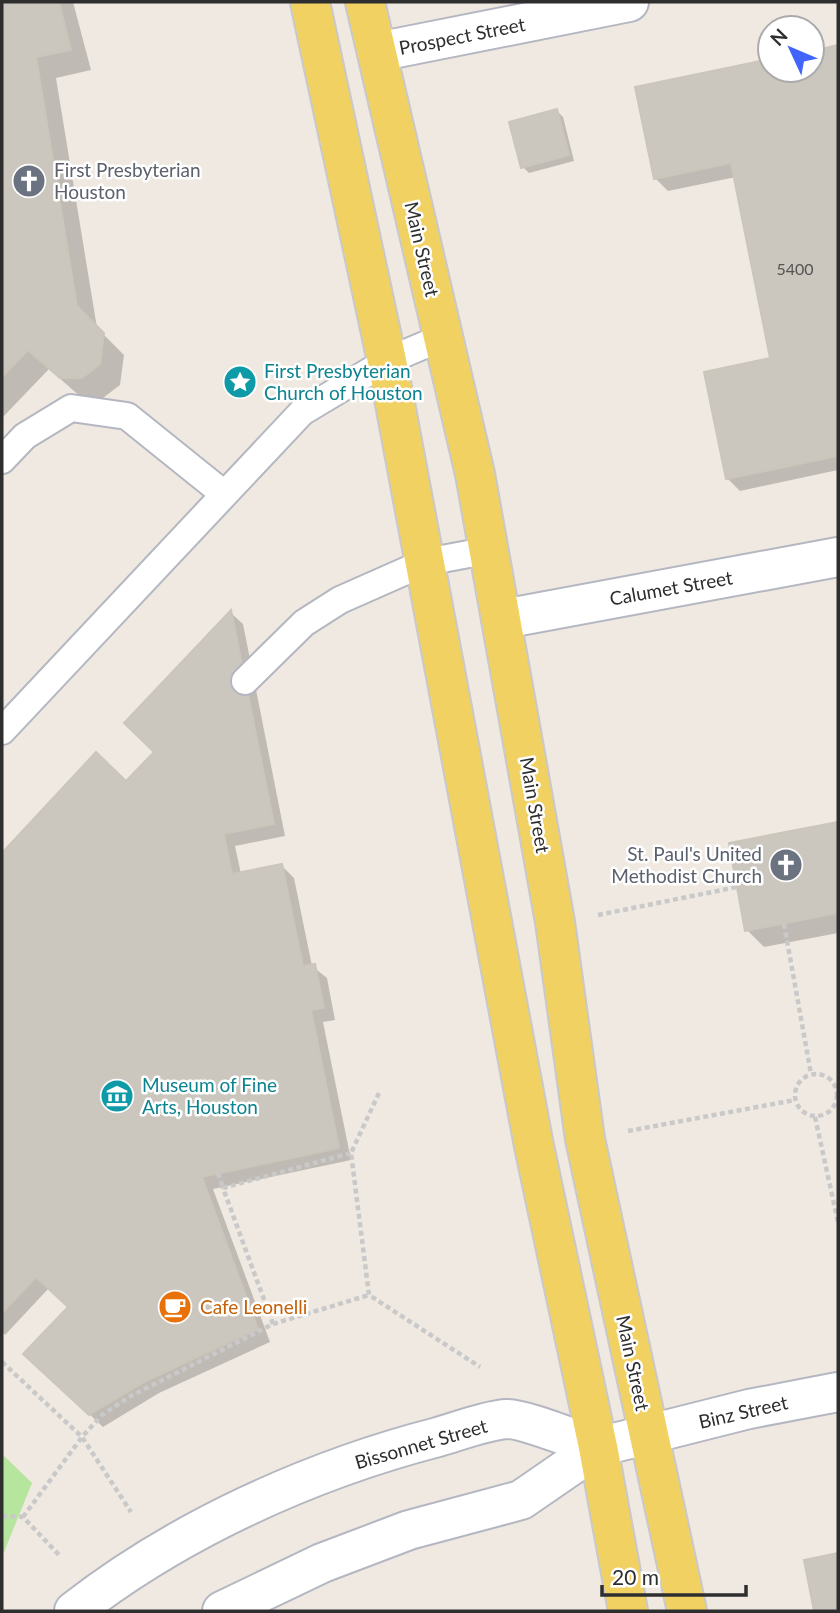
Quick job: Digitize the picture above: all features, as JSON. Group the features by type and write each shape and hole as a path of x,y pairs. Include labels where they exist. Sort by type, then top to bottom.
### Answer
{"main road":[{"path":"310,2 387,361 532,1133 598,1447 628,1611"},
{"name":"Main Street","path":"365,2 503,618 555,922 586,1139 687,1611"},
{"name":"Prospect Street","path":"377,52 629,2"},
{"name":"Calumet Street","path":"503,618 838,558"},
{"name":"Binz Street","path":"598,1447 749,1409 838,1392"},
{"name":"Bissonnet Street","path":"74,1611 123,1573 157,1554 290,1487 384,1451 507,1419 598,1447"},
{"path":"222,1611 322,1563 409,1530 522,1500 598,1447"}],"lane":[{"path":"2,731 302,412 387,361 442,338"},
{"path":"2,460 25,436 71,408 127,416 224,494"},
{"path":"245,681 304,623 340,600 426,562 489,550"}],"path":[{"path":"555,922 737,887"},
{"path":"784,923 811,1074"},
{"path":"811,1074 828,1077 837,1086 833,1108 822,1116 802,1112 795,1100 799,1081 811,1074"},
{"path":"369,1295 351,1153 379,1093"},
{"path":"586,1139 795,1100"},
{"path":"815,1116 838,1222"},
{"path":"223,1188 351,1153"},
{"path":"218,1173 273,1324"},
{"path":"23,1517 82,1437 102,1415 129,1397 273,1324 369,1295 480,1367"},
{"path":"2,1362 82,1437 131,1511"},
{"path":"2,1516 23,1517 60,1556"}],"green space":[{"path":"2,1454 32,1483 2,1557"}],"building":[{"name":"First Presbyterian Houston","path":"2,2 59,2 71,50 36,57 77,306 104,333 100,364 82,378 60,378 28,350 2,377"},
{"path":"838,45 838,456 726,479 704,372 770,358 731,163 654,179 635,87 756,62 756,84 826,84 826,48"},
{"path":"557,109 569,155 521,168 509,122"},
{"path":"231,610 274,824 224,834 232,874 282,864 303,966 315,964 324,1008 311,1010 339,1148 202,1177 258,1329 146,1381 89,1415 23,1354 68,1307 36,1277 2,1313 2,853 96,752 126,781 154,752 124,723"},
{"name":"St. Paul's United Methodist Church","path":"838,822 838,913 745,931 729,843"},
{"path":"838,1553 838,1611 814,1611 804,1560"}],"place":[{"name":"First Presbyterian Houston","path":"29,181"},
{"name":"First Presbyterian Church of Houston","path":"240,382"},
{"name":"St. Paul's United Methodist Church","path":"786,865"},
{"name":"Museum of Fine Arts, Houston","path":"117,1096"},
{"name":"Cafe Leonelli","path":"175,1307"}]}
